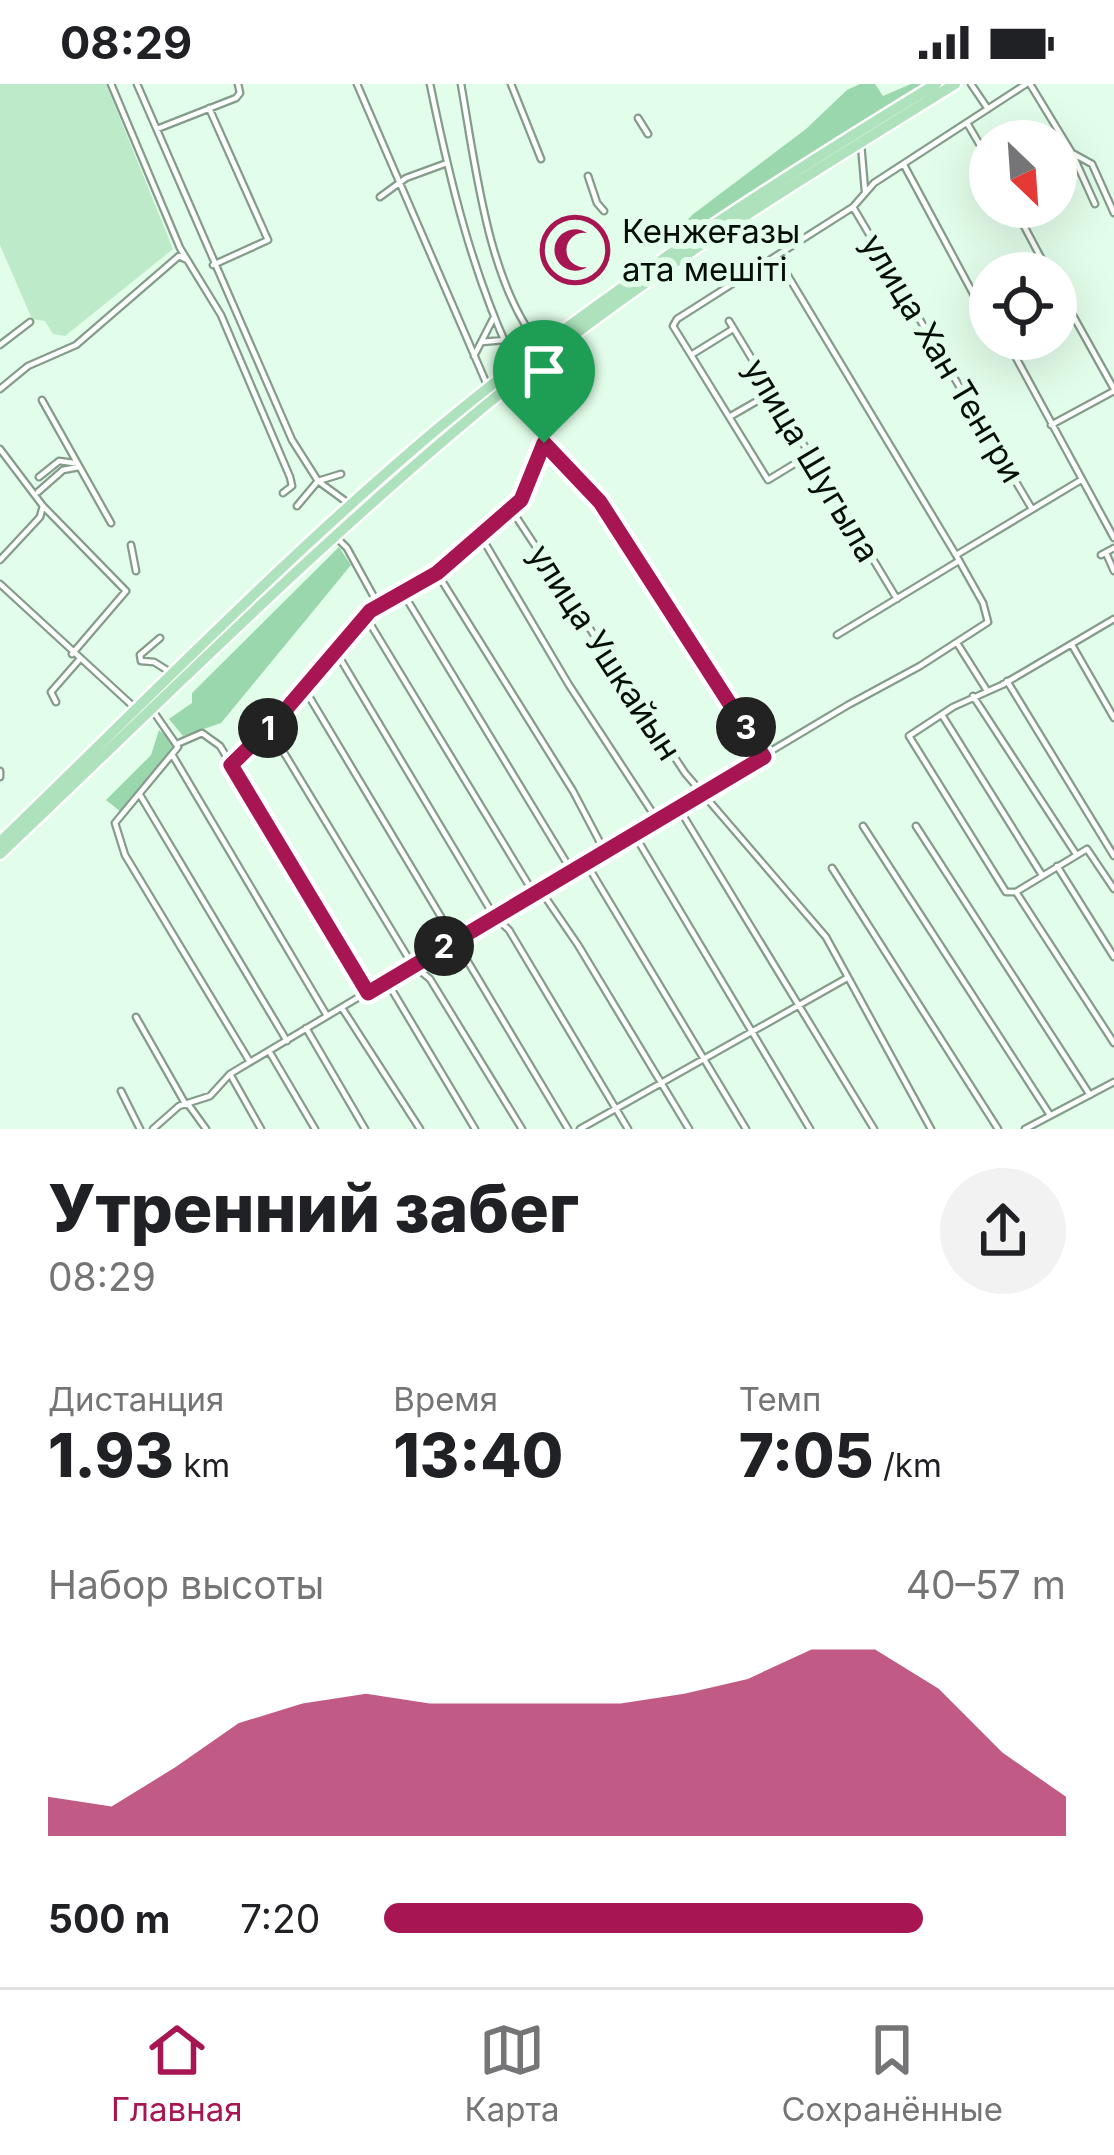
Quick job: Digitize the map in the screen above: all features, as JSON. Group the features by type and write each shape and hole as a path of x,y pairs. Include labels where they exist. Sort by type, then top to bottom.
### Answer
{"highway":[{"path":"0,854 333,536 541,347 710,226 936,84"},
{"path":"0,842 350,505 488,389 955,84"}],"street":[{"path":"111,84 189,262 221,315 253,384 262,417 290,477 292,486 283,493"},
{"path":"137,84 292,440 318,481 350,505"},
{"path":"157,129 238,96 238,84"},
{"path":"357,84 488,389"},
{"path":"231,765 366,616 437,573 482,538 527,493 544,443 556,392 524,367 503,340 493,317 461,227 430,85 440,84"},
{"path":"461,84 505,278 525,329 541,347"},
{"path":"511,84 541,159"},
{"path":"971,84 988,109"},
{"path":"809,455 768,480 673,326 680,317 854,207 865,191 1028,84 1079,162 1095,204"},
{"path":"209,108 268,239 213,265"},
{"path":"638,118 649,134"},
{"path":"861,142 865,191"},
{"path":"1079,162 1092,164 1114,213"},
{"path":"380,197 406,178 447,163"},
{"path":"904,165 969,286"},
{"path":"588,176 604,211"},
{"name":"улица Хан Тенгри","path":"854,207 1033,509"},
{"path":"0,389 28,366 76,345 179,256 189,262"},
{"path":"153,1129 187,1104 210,1096 230,1074 988,622 987,611 776,256"},
{"path":"207,296 230,303"},
{"path":"474,356 493,317"},
{"name":"улица Шугыла","path":"729,321 897,599"},
{"path":"0,345 30,322"},
{"path":"1051,425 1114,390 1077,323"},
{"path":"691,355 733,329"},
{"path":"482,342 503,340"},
{"path":"1017,360 1114,538"},
{"path":"730,416 771,393"},
{"path":"42,400 111,523"},
{"path":"544,443 600,502 764,757"},
{"path":"0,450 43,506 126,591 72,654"},
{"path":"39,477 59,461 79,467"},
{"path":"38,492 63,470 79,467"},
{"path":"297,506 318,481 341,474"},
{"path":"837,634 1081,480"},
{"path":"0,560 40,517 43,506"},
{"name":"улица Ушкайын","path":"511,509 701,794 826,937 931,1129"},
{"path":"333,536 347,548 379,606"},
{"path":"482,538 657,820"},
{"path":"131,544 136,572"},
{"path":"1114,548 1104,554 1114,571"},
{"path":"437,573 580,802 604,845 602,854"},
{"path":"0,584 136,709"},
{"path":"403,593 571,871"},
{"path":"366,616 689,1129"},
{"path":"1114,619 909,736 1006,892 1016,892 1087,850 1114,889"},
{"path":"160,638 148,645 141,661 154,662 172,674"},
{"path":"957,643 987,691"},
{"path":"1072,645 1114,718"},
{"path":"334,650 628,1129"},
{"path":"56,703 51,692 79,660"},
{"path":"1007,681 1112,850"},
{"path":"304,688 568,1129"},
{"path":"973,696 1076,854"},
{"path":"152,709 178,743"},
{"path":"942,715 1042,875"},
{"path":"269,728 413,965 430,979 522,1129"},
{"path":"250,1063 120,846 115,824 173,756 178,743 208,734 368,993"},
{"path":"173,756 327,1016"},
{"path":"140,795 287,1041"},
{"path":"678,807 874,1129"},
{"path":"862,826 1050,1115"},
{"path":"916,826 1090,1094"},
{"path":"634,834 810,1129"},
{"path":"586,863 746,1129"},
{"path":"1057,866 1114,957"},
{"path":"832,868 998,1129"},
{"path":"1016,892 1114,1042"},
{"path":"580,1129 848,978"},
{"path":"386,980 475,1129"},
{"path":"342,1008 420,1129"},
{"path":"136,1016 206,1129"},
{"path":"306,1028 364,1129"},
{"path":"269,1051 315,1129"},
{"path":"230,1074 261,1129"},
{"path":"1025,1129 1114,1082"},
{"path":"121,1091 140,1129"}],"green space":[{"path":"0,84 106,84 173,249 65,336 53,334 45,321 32,319 0,245"},
{"path":"875,84 883,96 911,84 926,84 921,92 697,230 681,227 806,129 847,90"},
{"path":"339,547 351,565 221,723 183,736 169,719 192,703 192,693"},
{"path":"159,730 173,742 173,753 121,812 106,800 151,755"}],"place":[{"name":"Кенжеғазы ата мешіті","path":"575,250"}],"route":[{"path":"544,443 600,502 764,757 368,993 231,765 276,721 370,611 437,573 521,500 544,443"}]}
